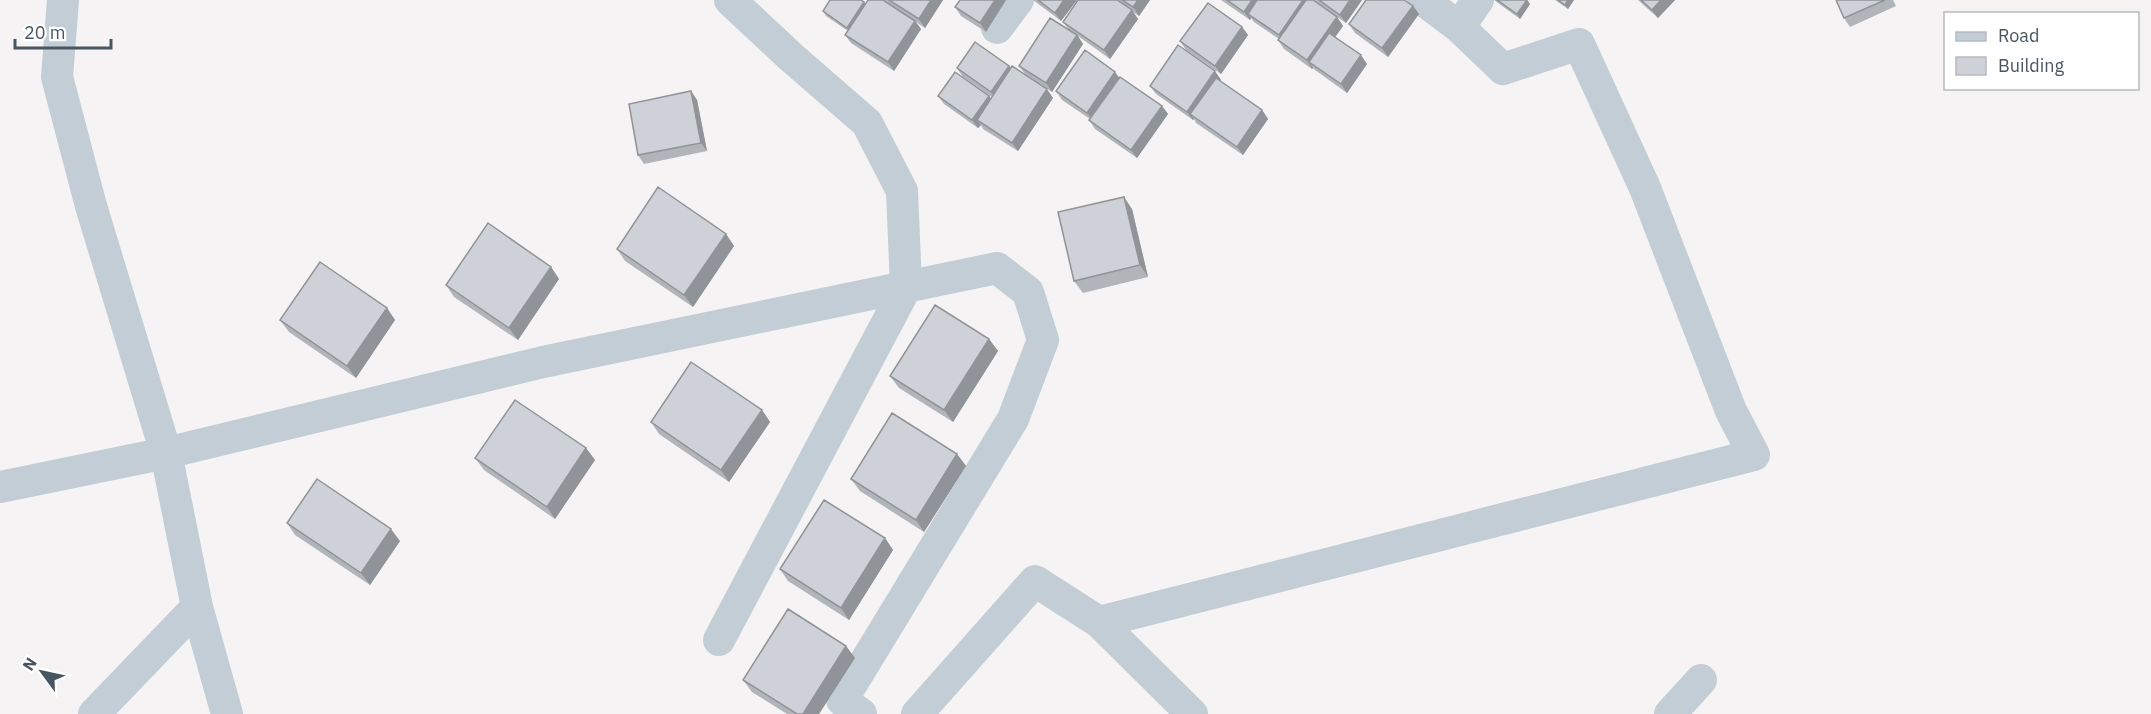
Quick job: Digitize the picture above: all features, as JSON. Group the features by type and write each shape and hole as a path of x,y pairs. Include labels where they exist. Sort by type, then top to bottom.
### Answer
{"street":[{"path":"63,0 57,77 91,207 166,453 197,607 227,714"},
{"path":"719,640 906,287 902,191 867,123 730,0"},
{"path":"998,28 1018,0"},
{"path":"1099,622 1754,455 1731,411 1645,188 1579,44 1503,69 1459,27 1423,0"},
{"path":"1459,27 1478,0"},
{"path":"0,487 166,453 543,362 997,268 1028,292 1043,340 1013,419 842,700 861,714"},
{"path":"916,714 1035,581 1099,622 1192,714"},
{"path":"94,714 197,607"},
{"path":"1670,714 1701,680"}],"building":[{"path":"830,0 861,0 864,2 847,28 823,11"},
{"path":"868,0 883,0 915,21 888,62 845,35"},
{"path":"889,0 931,0 919,19"},
{"path":"960,0 995,0 980,23 955,7"},
{"path":"1038,0 1064,0 1055,13"},
{"path":"1078,0 1117,0 1132,10 1104,50 1063,22"},
{"path":"1122,0 1138,0 1133,7"},
{"path":"1227,0 1252,0 1244,12"},
{"path":"1257,0 1303,0 1279,35 1248,14"},
{"path":"1306,0 1313,0 1337,17 1307,60 1278,40"},
{"path":"1319,0 1350,0 1340,15"},
{"path":"1366,0 1404,0 1413,6 1382,48 1349,24"},
{"path":"1497,0 1527,0 1517,14"},
{"path":"1558,0 1568,0 1565,5"},
{"path":"1641,0 1661,0 1652,10"},
{"path":"1836,0 1885,0 1844,18"},
{"path":"1208,3 1242,27 1215,66 1180,41"},
{"path":"1050,18 1077,35 1046,83 1019,66"},
{"path":"1329,33 1361,55 1341,84 1309,62"},
{"path":"975,42 1009,66 991,92 957,68"},
{"path":"1178,45 1215,71 1187,112 1150,86"},
{"path":"1085,50 1115,72 1087,113 1056,91"},
{"path":"1012,66 1047,89 1012,143 977,120"},
{"path":"955,72 989,96 972,120 938,96"},
{"path":"1120,77 1162,106 1131,150 1089,120"},
{"path":"1216,78 1262,110 1237,147 1190,114"},
{"path":"691,91 701,143 638,155 629,104"},
{"path":"658,187 726,234 684,295 617,249"},
{"path":"1124,197 1140,265 1074,281 1058,212"},
{"path":"488,223 551,267 509,328 446,285"},
{"path":"320,262 387,308 347,366 280,320"},
{"path":"935,305 989,339 944,410 890,376"},
{"path":"691,362 762,410 721,470 651,422"},
{"path":"515,400 586,448 547,507 475,458"},
{"path":"892,413 957,454 916,520 851,479"},
{"path":"317,479 391,529 361,573 287,523"},
{"path":"824,500 885,538 841,608 780,569"},
{"path":"788,609 846,646 803,714 797,714 743,680"}]}
